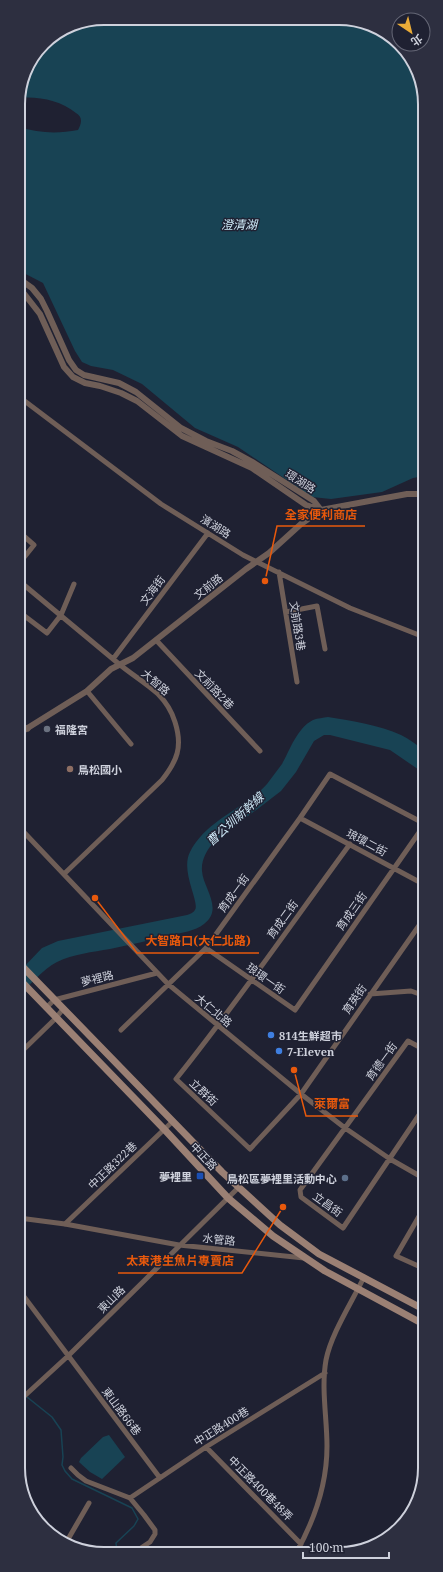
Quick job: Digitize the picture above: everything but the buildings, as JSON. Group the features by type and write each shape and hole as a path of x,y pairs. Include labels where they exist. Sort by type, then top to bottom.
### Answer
{"main road":[{"name":"中正路","path":"25,970 172,1121 280,1225 319,1254 418,1306"},
{"name":"中正路","path":"25,986 164,1129 228,1198 273,1236 304,1258 418,1321"}],"street":[{"name":"環湖路","path":"25,283 32,288 41,299 69,360 76,370 84,375 119,383 136,392 181,428 206,441 232,451 254,463 314,501 321,510"},
{"name":"環湖路","path":"25,295 40,314 64,367 73,377 85,383 121,393 137,401 182,436 252,468 306,505 321,510"},
{"path":"48,333 56,330"},
{"name":"濱湖路","path":"25,401 161,504 243,555 350,608 418,635"},
{"name":"文前路","path":"25,730 87,692 111,668 133,658 269,553 301,524 321,510 407,494 418,494"},
{"name":"文海街","path":"113,659 208,533"},
{"path":"25,537 34,545 25,556"},
{"name":"文前路3巷","path":"280,572 297,682"},
{"path":"25,616 47,633 61,615 74,584"},
{"name":"大智路","path":"25,586 119,664 158,694 168,707 175,721 179,738 179,749 172,767 162,780 64,874"},
{"path":"286,612 317,606 325,649"},
{"name":"文前路2巷","path":"156,640 260,751"},
{"path":"87,692 131,744"},
{"name":"育成一街","path":"122,1030 206,948 330,774 418,821"},
{"name":"琅環二街","path":"300,818 418,881"},
{"name":"大仁北路","path":"25,833 168,984 301,1094 345,1128 390,1159 418,1175"},
{"name":"育成三街","path":"295,1010 418,833"},
{"name":"育成二街","path":"218,1026 350,844"},
{"name":"育英街","path":"250,1149 301,1094 418,927"},
{"name":"琅環一街","path":"206,948 295,1010"},
{"name":"夢裡路","path":"54,1000 157,973"},
{"path":"370,994 411,991 418,994"},
{"path":"46,1008 54,1000"},
{"path":"25,1048 63,1010"},
{"name":"立群街","path":"218,1026 176,1079 250,1149"},
{"name":"育德一街","path":"345,1128 408,1041 418,1046"},
{"path":"390,1159 418,1117"},
{"name":"中正路322巷","path":"65,1224 172,1121"},
{"name":"立昌街","path":"345,1128 300,1192 302,1197 343,1228 390,1159"},
{"name":"東山路","path":"25,1396 68,1356 239,1187"},
{"path":"418,1218 396,1256 418,1266"},
{"name":"水管路","path":"25,1219 65,1224 179,1245 304,1258"},
{"path":"299,1547 317,1506 324,1478 327,1447 324,1408 326,1360 334,1338 364,1277"},
{"name":"東山路66巷","path":"25,1298 160,1478"},
{"name":"中正路400巷","path":"130,1498 206,1447 325,1373"},
{"name":"中正路400巷48弄","path":"206,1447 301,1544"},
{"path":"71,1468 86,1481 130,1498 155,1530 153,1539 144,1547"},
{"path":"69,1538 89,1503"}],"water":[{"name":"澄清湖","path":"345,25 365,29 374,33 391,45 391,52 398,52 405,60 414,78 418,104 418,477 382,492 331,499 312,497 238,447 195,428 142,384 113,370 91,366 82,362 75,351 43,283 25,274 25,129 48,132 70,131 78,130 81,123 80,116 70,109 56,102 41,98 25,98 29,78 38,60 48,48 60,38 74,31 93,26"},
{"name":"曹公圳新幹線","path":"328,717 356,722 375,726 401,735 418,746 418,769 390,750 330,735 324,735 314,741 296,772 281,791 213,843 209,849 203,859 202,871 203,878 211,898 212,912 210,918 204,924 188,931 63,959 47,969 25,990 25,966 42,948 58,941 187,915 193,912 196,906 187,868 190,852 197,841 215,823 248,801 267,784 282,764 298,734 307,724 315,719"},
{"path":"109,1435 125,1457 102,1479 90,1472 79,1462 81,1458 103,1437"}],"waterway":[{"path":"27,1397 52,1417 61,1430 63,1457 62,1465 72,1479 132,1508 138,1519 134,1526 116,1543 116,1547"}],"place":[{"name":"全家便利商店","path":"265,581"},
{"name":"福隆宮","path":"47,729"},
{"name":"鳥松國小","path":"70,769"},
{"name":"大智路口(大仁北路)","path":"95,898"},
{"name":"814生鮮超市","path":"271,1035"},
{"name":"7-Eleven","path":"279,1051"},
{"name":"萊爾富","path":"294,1070"},
{"name":"夢裡里","path":"200,1176"},
{"name":"鳥松區夢裡里活動中心","path":"345,1178"},
{"name":"太東港生魚片專賣店","path":"283,1207"}]}
